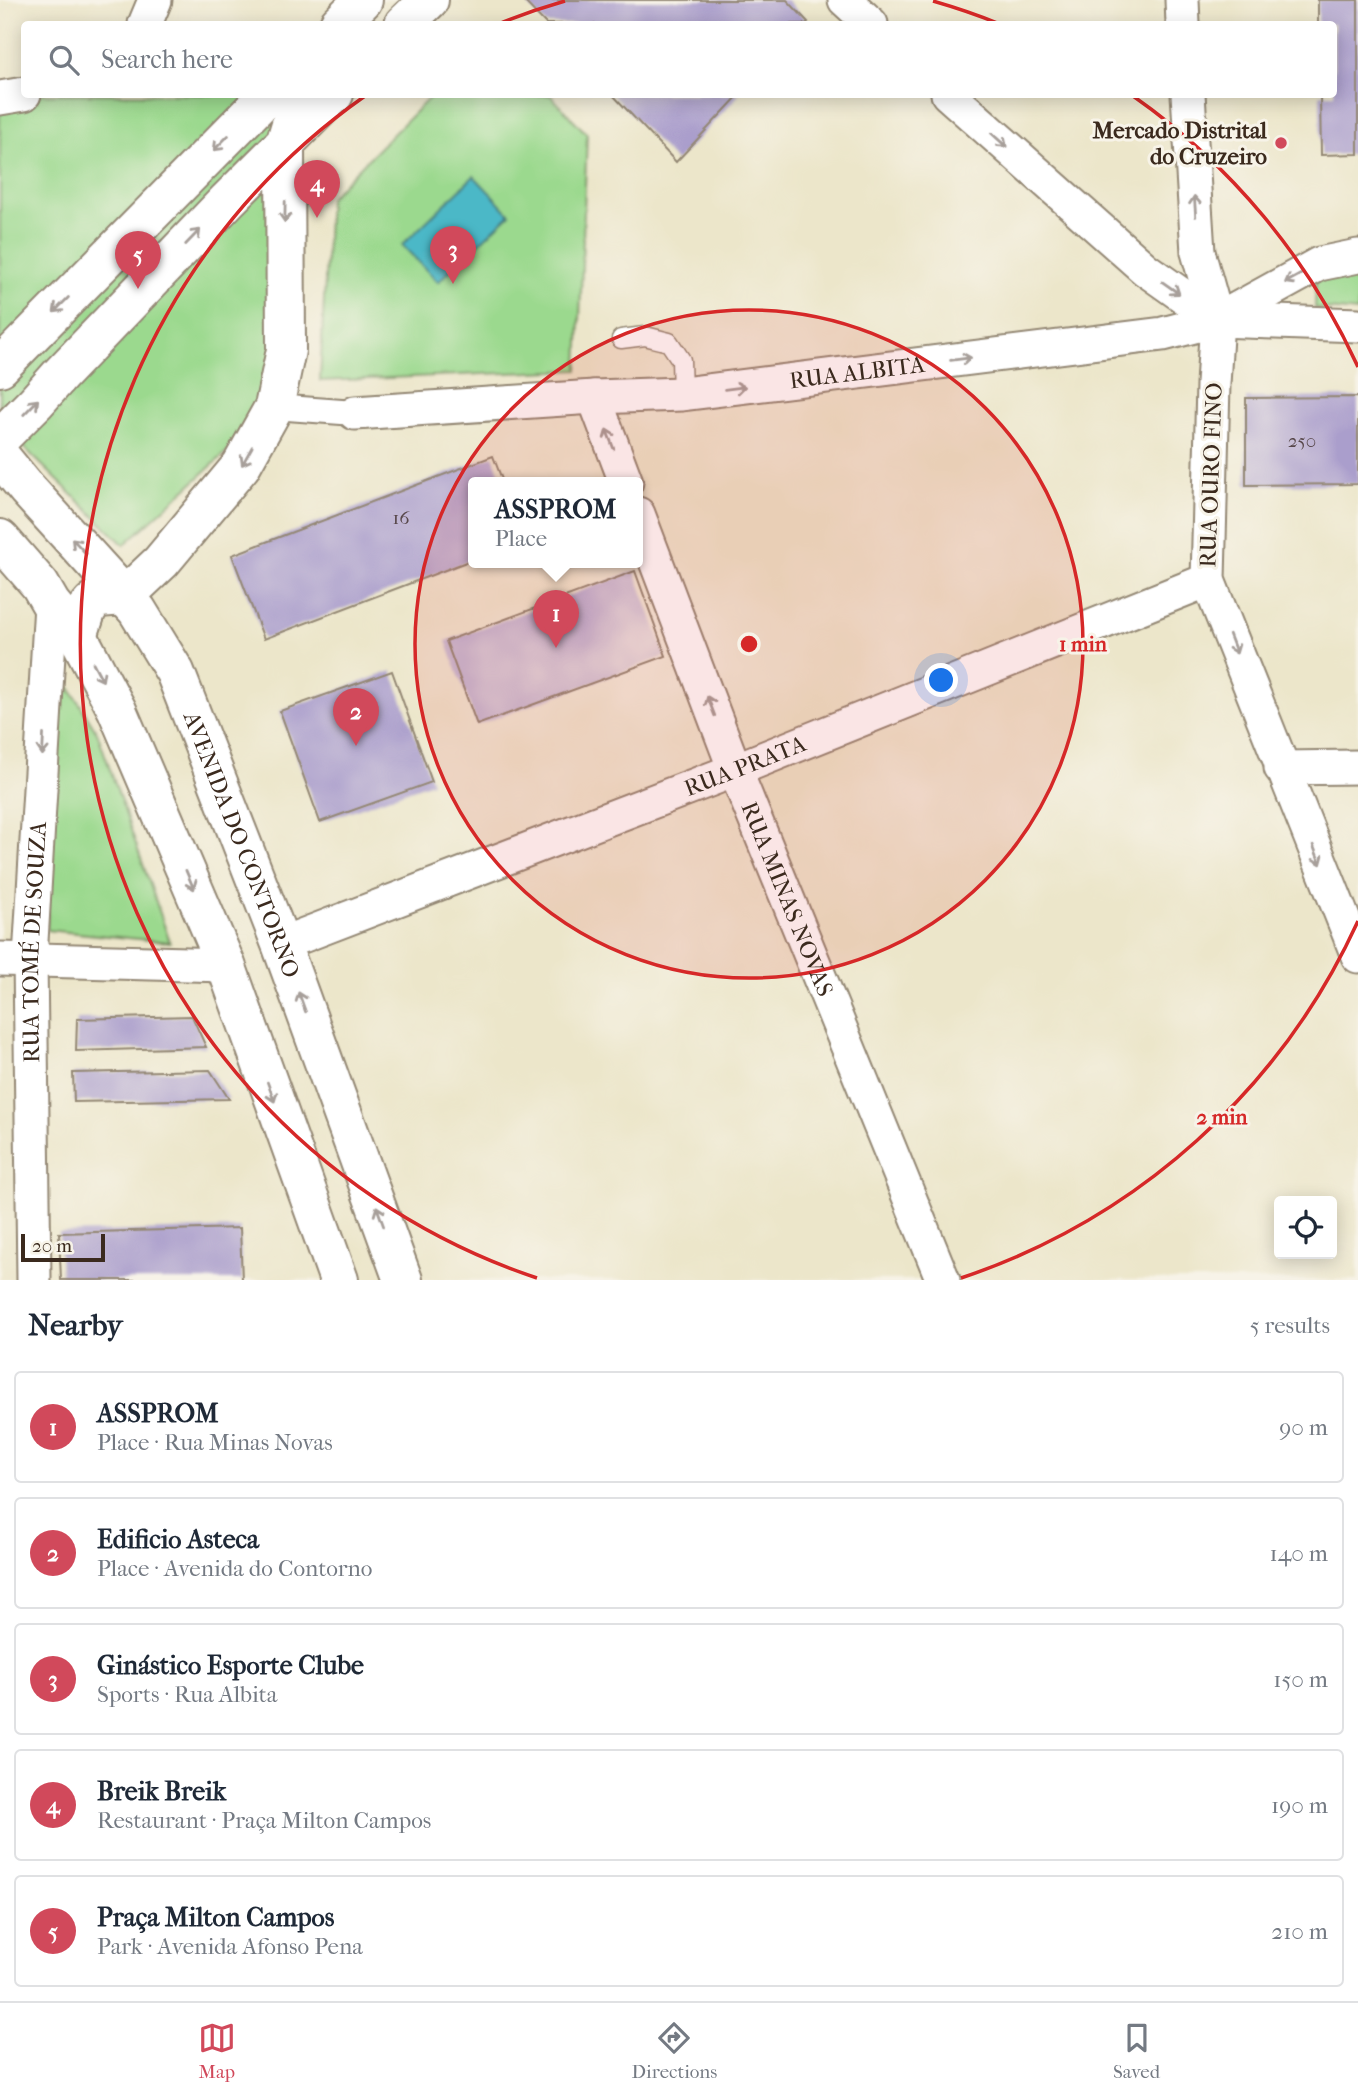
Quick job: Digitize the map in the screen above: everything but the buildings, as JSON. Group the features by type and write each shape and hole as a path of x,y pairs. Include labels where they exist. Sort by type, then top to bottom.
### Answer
{"main road":[{"path":"342,21 363,0"},
{"path":"407,21 429,0"},
{"path":"0,367 265,98"},
{"path":"78,636 87,609 92,603 98,598 125,596 161,562 241,466 274,407 286,350 285,144 299,98"},
{"path":"0,438 227,201 330,98"},
{"name":"AVENIDA DO CONTORNO","path":"0,456 137,610 175,672 281,944 403,1280"},
{"path":"0,539 40,585 51,604 78,636 117,710 226,965 339,1280"}],"street":[{"path":"146,21 155,0"},
{"path":"845,0 868,21"},
{"path":"1182,0 1183,21"},
{"path":"0,98 21,94"},
{"path":"952,98 1144,269 1217,320 1319,264 1358,256"},
{"name":"RUA OURO FINO","path":"1188,98 1198,252 1217,320 1208,580 1358,956"},
{"name":"RUA ALBITA","path":"355,413 594,397 682,394 1163,334 1217,320 1358,325"},
{"path":"594,397 624,477"},
{"path":"274,407 355,413"},
{"name":"RUA MINAS NOVAS","path":"643,527 735,770 943,1280"},
{"name":"RUA PRATA","path":"281,944 735,770 1208,580"},
{"name":"RUA TOMÉ DE SOUZA","path":"34,1280 15,958 51,604"},
{"path":"1281,768 1358,767"},
{"path":"15,958 226,965"}],"lane":[{"path":"621,339 645,336 669,342 681,360 682,394"}],"green space":[{"path":"22,98 295,98 277,345 259,396 230,449 124,545 0,424 0,102"},
{"path":"429,98 553,98 587,134 578,370 320,381 329,198"},
{"path":"1358,270 1358,312 1315,308 1316,280"},
{"path":"54,662 97,732 170,942 47,930"}],"water":[{"path":"474,176 510,214 438,282 402,245"}],"place":[{"name":"Mercado Distrital do Cruzeiro","path":"1281,143"},
{"name":"Breik Breik","path":"317,218"},
{"name":"Ginástico Esporte Clube","path":"453,284"},
{"name":"Praça Milton Campos","path":"138,289"},
{"name":"ASSPROM","path":"556,648"},
{"name":"Edificio Asteca","path":"356,746"}]}
